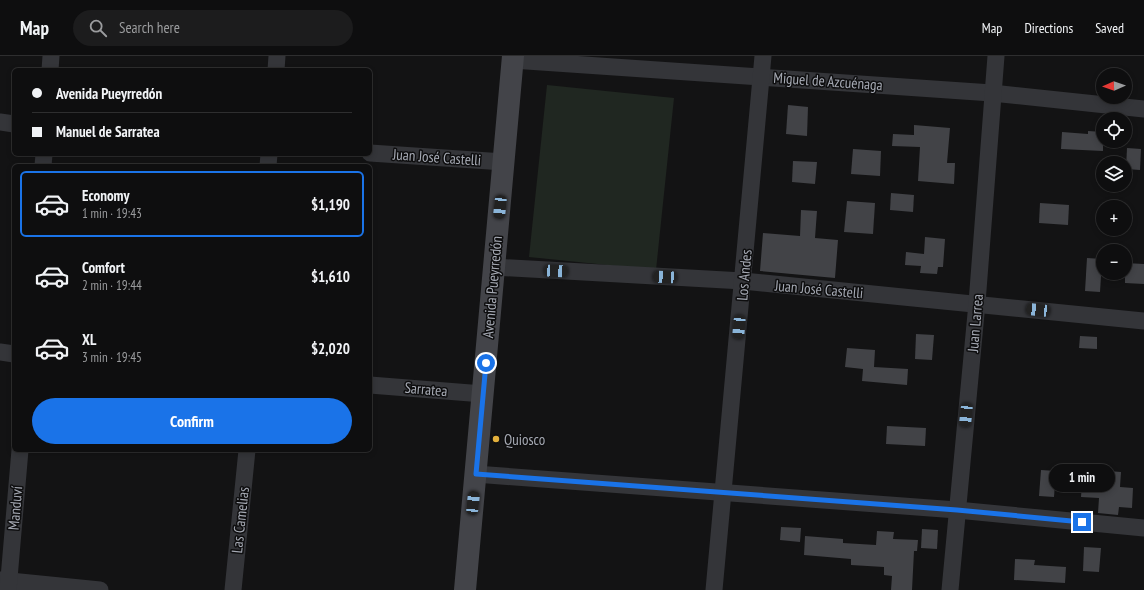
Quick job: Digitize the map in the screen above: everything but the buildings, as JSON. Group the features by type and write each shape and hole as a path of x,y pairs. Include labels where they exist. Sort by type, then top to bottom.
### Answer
{"main road":[{"name":"Avenida Pueyrredón","path":"465,590 512,58"}],"street":[{"path":"50,68 51,56"},
{"path":"276,68 277,56"},
{"name":"Los Andes","path":"714,590 763,56"},
{"name":"Juan Larrea","path":"950,590 977,304 996,56"},
{"name":"Miguel de Azcuénaga","path":"512,58 992,93 1144,109"},
{"path":"0,122 12,124"},
{"name":"Juan José Castelli","path":"372,153 504,162"},
{"name":"Juan José Castelli","path":"494,267 743,281 1144,321"},
{"path":"0,352 12,354"},
{"name":"Sarratea","path":"372,384 483,394"},
{"name":"Manduví","path":"6,584 20,452"},
{"name":"Las Camelias","path":"233,590 247,452"},
{"path":"476,474 957,510 1144,528"},
{"path":"6,584 100,590"}],"shaded area":[{"path":"547,85 674,98 656,270 529,257"}],"place":[{"name":"Quiosco","path":"496,439"}],"route":[{"path":"486,363 476,474 957,510 1082,522"}]}
